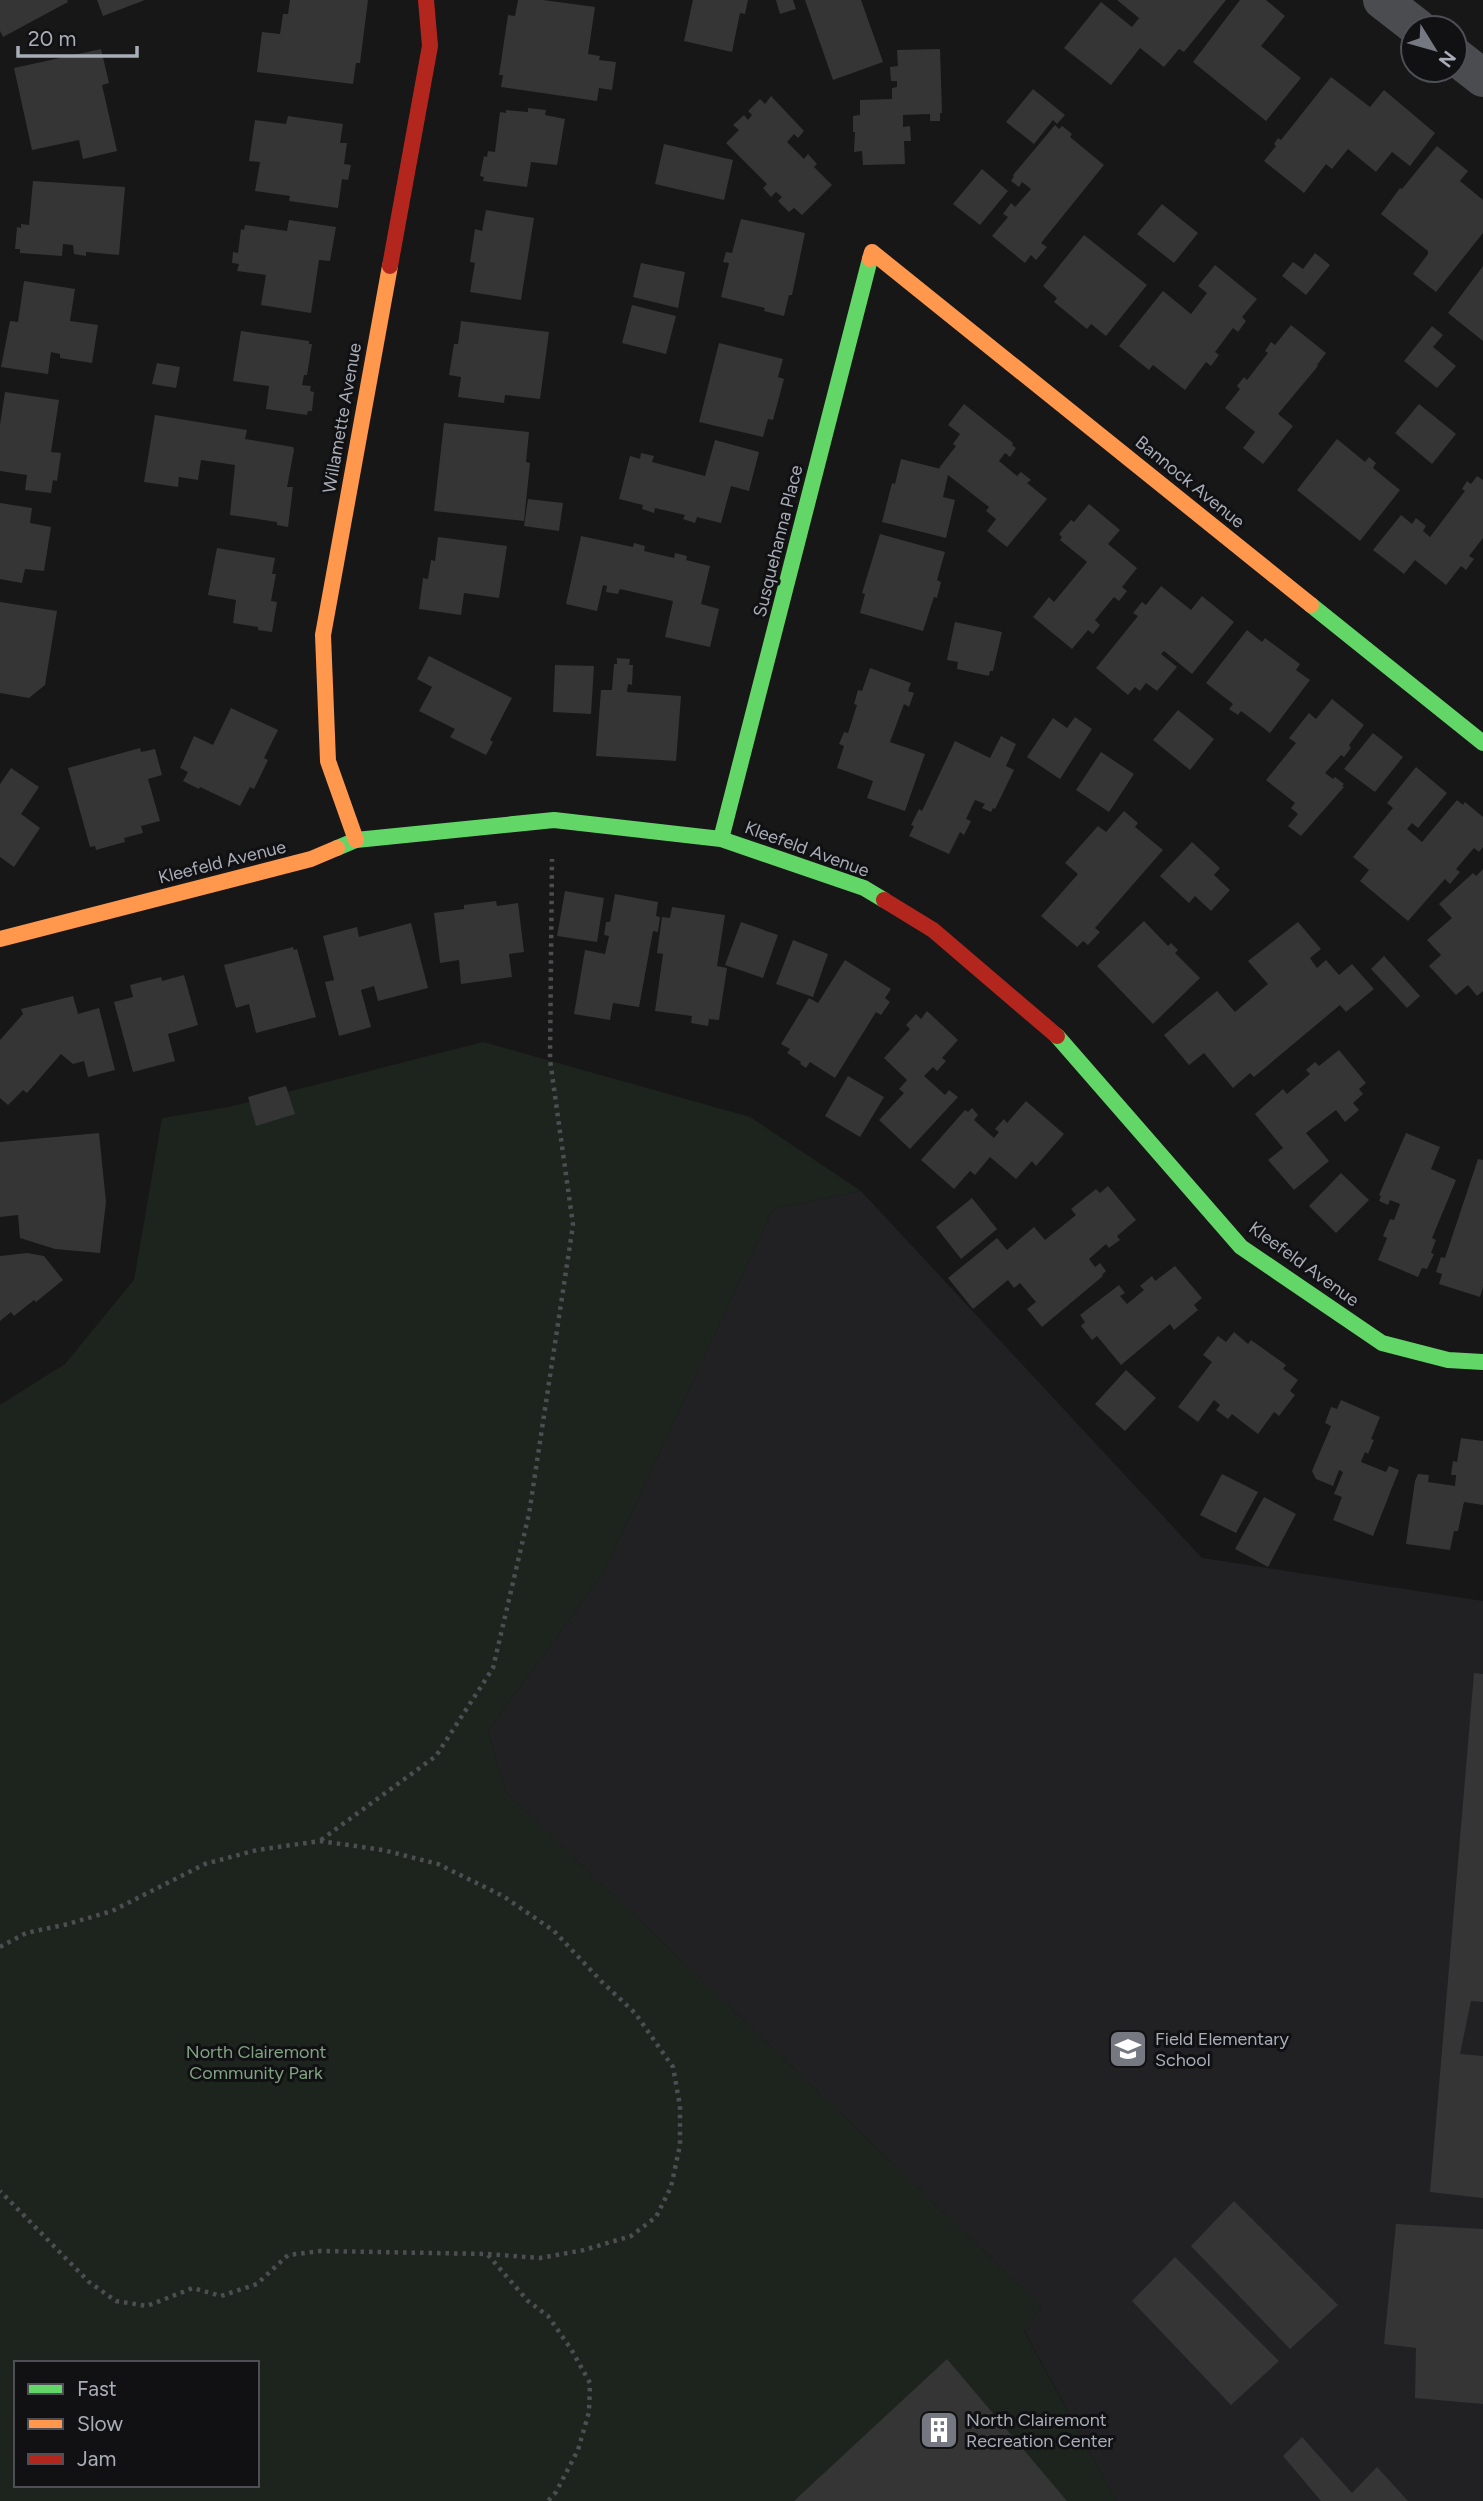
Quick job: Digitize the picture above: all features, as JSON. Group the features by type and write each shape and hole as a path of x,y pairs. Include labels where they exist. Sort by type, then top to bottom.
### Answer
{"street":[{"name":"Willamette Avenue","path":"356,840 328,761 323,635 430,46 426,0"},
{"path":"1382,0 1400,14"},
{"name":"Bannock Avenue","path":"872,252 1483,743"},
{"name":"Susquehanna Place","path":"721,839 872,252"},
{"name":"Kleefeld Avenue","path":"0,939 311,859 356,840 554,820 721,839 864,888 933,930 1051,1029 1241,1247 1382,1343 1448,1360 1483,1362"}],"path":[{"path":"320,1841 436,1756 493,1668 529,1514 573,1224 550,1060 550,880 554,820"},
{"path":"0,1947 26,1933 112,1911 205,1864 257,1850 320,1841 383,1850 438,1864 503,1896 554,1931 635,2013 673,2067 680,2106 680,2146 671,2187 656,2217 631,2236 584,2250 540,2258 487,2254 321,2251 288,2255 257,2284 222,2296 192,2288 148,2306 116,2301 89,2282 0,2190"},
{"path":"487,2254 528,2301 548,2316 571,2349 590,2384 589,2412 578,2450 548,2501"}],"shaded area":[{"name":"Field Elementary School","path":"861,1191 1202,1558 1483,1601 1483,2501 1116,2501 1024,2330 1042,2307 505,1791 488,1731 604,1572 773,1209"}],"green space":[{"name":"North Clairemont Community Park","path":"483,1042 750,1117 861,1191 773,1209 604,1572 488,1731 505,1791 1042,2307 1024,2331 1116,2501 0,2501 0,1405 65,1364 134,1280 162,1118 229,1107"}],"building":[{"path":"0,0 68,2 3,37 0,31"},
{"path":"97,0 145,0 103,16"},
{"path":"290,0 368,0 360,63 356,63 353,84 257,72 262,32 280,34 283,14 288,14"},
{"path":"518,0 543,0 595,7 588,54 600,56 599,60 616,62 612,90 599,88 597,101 501,87 503,75 499,75 508,15 515,16"},
{"path":"693,0 748,0 745,14 740,13 732,52 684,41"},
{"path":"776,0 793,0 796,9 780,14"},
{"path":"805,0 861,0 883,62 833,80"},
{"path":"1117,0 1226,0 1184,52 1179,49 1164,67 1140,48 1111,85 1064,48 1101,2 1132,27 1139,18"},
{"path":"1240,0 1266,0 1285,16 1261,46 1301,78 1266,121 1193,62"},
{"path":"101,49 109,83 102,85 117,151 83,159 79,140 32,150 14,68"},
{"path":"940,49 940,121 930,121 930,114 903,115 903,127 910,126 911,141 904,141 905,164 863,165 862,151 854,152 853,132 853,116 860,115 860,100 892,99 892,88 897,87 897,81 891,81 890,67 898,66 897,50"},
{"path":"1331,77 1370,107 1384,90 1435,133 1410,166 1392,152 1376,172 1348,149 1332,169 1326,164 1304,193 1264,161 1276,146 1274,144 1278,138 1281,140"},
{"path":"1033,89 1065,115 1057,124 1053,120 1034,144 1006,122"},
{"path":"771,96 804,131 798,138 794,134 787,142 804,159 808,154 817,164 814,167 832,185 802,215 794,208 789,212 778,201 782,197 776,192 771,197 763,188 767,184 726,143 739,130 733,125 744,115 748,120 752,115 748,111 760,99 765,104"},
{"path":"528,108 546,110 545,115 565,119 557,165 531,162 527,187 483,181 484,177 480,176 484,156 487,157 488,151 495,152 500,112 528,112"},
{"path":"288,116 343,124 340,143 347,143 344,164 351,165 348,180 342,179 338,208 289,201 290,196 255,191 260,162 249,161 255,120 286,124"},
{"path":"1055,125 1059,129 1062,126 1072,134 1070,137 1104,165 1041,243 1047,247 1036,260 1031,255 1025,263 992,236 1008,217 1003,214 1011,203 1015,207 1031,189 1022,182 1019,187 1011,181 1013,175"},
{"path":"664,144 733,160 724,200 655,184"},
{"path":"1437,146 1468,171 1460,181 1483,200 1483,233 1436,292 1413,274 1428,251 1381,214"},
{"path":"982,169 1008,191 980,225 953,204"},
{"path":"33,181 125,187 119,255 86,252 86,256 74,254 73,245 63,244 62,256 20,253 20,249 15,249 17,227 21,228 21,224 29,225"},
{"path":"1162,204 1198,233 1174,263 1137,234"},
{"path":"486,210 534,218 521,300 470,292 475,263 470,262 475,229 482,231"},
{"path":"741,219 805,233 792,295 789,295 784,316 764,311 765,308 721,297 729,263 723,262 726,252 732,253"},
{"path":"289,220 336,227 330,261 319,260 311,313 261,305 266,275 237,271 239,264 232,263 233,252 238,253 241,229 244,230 245,225 287,231"},
{"path":"1084,235 1147,285 1106,336 1091,324 1087,329 1054,302 1057,298 1043,286"},
{"path":"1315,253 1330,265 1306,295 1282,276 1293,262 1303,269"},
{"path":"641,263 685,272 678,308 633,297"},
{"path":"1215,265 1257,299 1242,317 1246,321 1238,332 1233,328 1215,352 1219,355 1211,366 1206,362 1185,390 1153,365 1149,370 1119,346 1163,291 1191,314 1207,293 1198,286"},
{"path":"1483,266 1483,341 1448,313"},
{"path":"24,281 75,289 70,321 98,325 92,363 60,358 60,354 51,352 48,374 1,367 10,321 18,322"},
{"path":"632,305 676,316 666,354 622,343"},
{"path":"461,321 549,332 540,399 505,395 504,403 458,397 461,377 449,375"},
{"path":"1291,325 1326,353 1278,414 1293,426 1263,464 1243,448 1255,432 1225,408 1240,389 1237,386 1244,377 1247,380 1268,353 1265,351 1271,342 1275,345"},
{"path":"1432,326 1443,335 1433,347 1456,366 1437,388 1404,361"},
{"path":"241,331 309,341 309,344 312,344 307,375 304,375 302,385 311,386 310,391 314,392 312,411 308,411 307,415 266,409 269,386 233,381"},
{"path":"719,343 783,359 778,377 784,379 773,420 768,419 763,437 699,422"},
{"path":"157,363 180,367 176,388 152,384"},
{"path":"5,392 59,400 51,452 61,453 57,481 53,480 51,493 25,490 27,475 0,471 0,425"},
{"path":"964,404 1013,443 1016,448 1010,457 1005,453 999,461 1017,476 1021,472 1031,480 1027,483 1047,499 1007,547 987,531 996,519 986,511 989,507 948,475 943,497 955,500 946,538 882,522 901,459 941,469 939,468 956,446 953,444 960,434 948,425"},
{"path":"1419,404 1456,434 1432,464 1395,433"},
{"path":"155,415 247,430 245,439 293,447 287,487 293,487 288,527 277,525 277,522 230,515 235,465 201,460 198,480 179,477 178,487 144,482"},
{"path":"444,423 529,432 526,462 530,463 524,521 434,511"},
{"path":"1337,439 1365,462 1369,457 1376,463 1373,468 1400,490 1360,541 1297,490"},
{"path":"715,440 759,452 749,491 731,486 721,523 697,517 695,523 683,519 685,515 655,508 654,513 642,509 643,505 619,499 630,456 640,459 641,453 654,456 652,462 705,476"},
{"path":"1477,476 1483,480 1483,538 1469,556 1474,559 1466,570 1461,566 1446,585 1415,560 1404,574 1373,550 1401,515 1412,524 1416,518 1426,526 1423,531 1430,537 1465,491 1462,489 1467,481 1471,484"},
{"path":"528,499 563,503 559,531 524,526"},
{"path":"0,503 32,508 30,523 51,527 44,571 25,569 22,583 0,579"},
{"path":"1089,504 1120,530 1108,544 1137,568 1122,587 1127,591 1119,601 1114,597 1095,620 1100,625 1093,634 1088,630 1072,649 1033,617 1049,597 1054,602 1087,562 1060,540 1062,537 1059,534 1071,520 1074,522"},
{"path":"880,534 945,552 937,580 941,582 937,598 934,597 923,631 860,613 865,594 862,593"},
{"path":"581,536 633,547 634,543 645,546 644,551 674,558 675,553 687,556 686,560 710,566 701,604 719,609 710,647 665,637 673,601 620,589 618,594 606,592 607,586 603,585 597,611 566,604"},
{"path":"438,537 507,546 499,598 464,593 461,615 419,609 423,578 428,579 431,560 435,561"},
{"path":"217,548 275,558 272,574 276,574 271,601 277,602 272,632 233,623 236,600 208,595"},
{"path":"1161,586 1191,610 1202,596 1234,622 1192,674 1164,651 1161,654 1177,667 1157,691 1146,683 1140,691 1135,687 1128,695 1096,668 1138,616 1133,613 1142,602 1146,605"},
{"path":"0,602 57,611 45,685 29,698 0,693"},
{"path":"955,622 1002,632 993,671 990,671 989,676 957,669 958,662 947,660"},
{"path":"1247,630 1262,642 1265,638 1300,664 1296,670 1310,680 1270,733 1241,711 1238,715 1229,709 1233,704 1206,683"},
{"path":"429,656 512,698 490,740 493,742 486,755 450,737 455,729 419,711 432,687 417,679"},
{"path":"617,658 630,659 629,665 633,665 632,685 628,684 627,692 681,696 676,761 596,756 601,690 612,690"},
{"path":"555,665 594,666 591,714 553,712"},
{"path":"870,668 911,683 908,691 914,693 909,707 904,704 890,742 925,754 905,811 867,798 873,781 837,768 844,746 839,744 844,732 848,733 857,705 854,704 858,690 862,691"},
{"path":"1332,699 1364,725 1349,745 1351,748 1344,757 1341,755 1325,773 1333,779 1335,777 1344,787 1301,836 1288,826 1298,814 1291,808 1295,803 1266,780 1296,743 1289,738 1309,713 1316,719"},
{"path":"231,708 278,730 264,758 268,760 254,789 250,787 240,806 183,781 188,772 180,768 194,736 213,745"},
{"path":"1178,710 1214,739 1190,770 1153,740"},
{"path":"1075,717 1092,729 1060,779 1027,757 1053,718 1067,728"},
{"path":"1373,733 1403,757 1375,792 1344,769"},
{"path":"1001,736 1016,744 1006,766 1014,770 995,809 991,812 982,808 985,804 975,800 966,819 971,821 964,835 960,832 949,854 909,836 914,826 911,825 919,809 922,811 955,741 990,758"},
{"path":"140,748 141,752 155,749 162,775 148,779 160,821 141,826 143,833 124,838 125,842 96,850 95,846 90,847 68,768"},
{"path":"1101,752 1134,774 1109,812 1076,790"},
{"path":"1416,767 1447,793 1418,828 1412,823 1407,829 1422,842 1457,800 1463,805 1465,802 1483,817 1483,847 1479,852 1474,848 1456,869 1460,872 1450,884 1445,879 1408,921 1360,881 1369,870 1353,857 1393,808 1387,803"},
{"path":"11,768 39,787 21,814 40,828 14,867 0,857 0,784"},
{"path":"1124,811 1138,823 1135,827 1163,850 1095,928 1100,932 1088,945 1083,941 1077,947 1041,916 1078,874 1065,863 1098,826 1106,832"},
{"path":"1192,842 1220,868 1214,875 1230,890 1211,911 1195,896 1189,903 1160,876"},
{"path":"1483,869 1483,991 1477,996 1468,985 1456,995 1429,966 1441,955 1427,940 1452,918 1439,904 1473,873 1476,876"},
{"path":"565,891 604,898 597,942 557,936"},
{"path":"615,894 658,902 658,932 653,931 639,1007 613,1003 610,1020 574,1014 585,950 605,954 609,936 604,935 606,922 610,922"},
{"path":"496,901 497,906 518,903 524,952 509,954 512,977 461,984 459,960 440,963 434,913 464,909 464,905"},
{"path":"672,907 725,915 717,966 727,968 719,1020 709,1019 708,1026 691,1023 692,1016 655,1011 663,954 657,953 662,917 670,918"},
{"path":"1144,921 1168,946 1171,943 1178,950 1175,953 1200,978 1153,1024 1097,966"},
{"path":"741,922 778,935 763,978 725,965"},
{"path":"1298,922 1321,949 1310,958 1317,968 1326,960 1339,975 1352,964 1374,989 1346,1012 1340,1005 1254,1077 1250,1073 1233,1088 1204,1053 1189,1065 1164,1035 1217,991 1235,1012 1268,984 1248,961"},
{"path":"411,923 428,988 378,1001 374,986 361,990 371,1027 339,1036 325,982 334,980 323,936 357,927 359,937"},
{"path":"793,940 828,954 813,997 776,984"},
{"path":"293,947 294,950 297,949 316,1017 256,1033 249,1004 236,1008 224,965"},
{"path":"1384,956 1420,996 1407,1008 1371,969"},
{"path":"845,960 891,989 885,998 890,1002 881,1015 876,1012 835,1078 810,1062 806,1068 787,1053 790,1049 781,1044 809,998 818,1003"},
{"path":"184,975 198,1025 168,1034 175,1061 133,1072 114,1002 133,997 130,985 161,977 162,981"},
{"path":"73,996 78,1014 99,1008 115,1070 88,1077 84,1061 73,1064 61,1054 27,1093 23,1090 8,1105 0,1098 0,1040 23,1014 21,1009"},
{"path":"927,1011 958,1040 942,1058 946,1061 937,1071 933,1067 924,1076 945,1095 949,1090 958,1097 910,1149 879,1120 904,1093 899,1089 907,1080 884,1058 910,1029 906,1025 916,1014 921,1019"},
{"path":"1339,1050 1366,1083 1359,1089 1363,1094 1353,1103 1359,1110 1345,1122 1336,1110 1306,1133 1329,1161 1294,1190 1268,1160 1283,1148 1255,1114 1283,1089 1287,1094 1310,1074 1306,1070 1315,1062 1319,1066"},
{"path":"848,1076 884,1097 860,1137 825,1116"},
{"path":"286,1086 295,1114 256,1126 248,1097"},
{"path":"1026,1101 1064,1134 1036,1166 1032,1161 1016,1179 990,1157 975,1175 970,1171 954,1189 921,1160 965,1110 968,1112 972,1108 978,1115 974,1120 994,1138 999,1132 995,1129 1004,1119 1007,1123"},
{"path":"99,1133 106,1202 100,1253 55,1249 20,1238 18,1215 0,1217 0,1142"},
{"path":"1406,1133 1440,1147 1431,1169 1456,1180 1432,1238 1436,1240 1431,1253 1434,1254 1427,1269 1422,1268 1418,1277 1378,1260 1387,1238 1383,1236 1390,1219 1394,1220 1400,1204 1390,1200 1388,1205 1379,1201 1379,1195"},
{"path":"1478,1159 1483,1160 1483,1287 1480,1297 1439,1284 1442,1274 1436,1272 1441,1257 1445,1258"},
{"path":"1341,1173 1369,1200 1336,1233 1309,1206"},
{"path":"1108,1186 1136,1220 1117,1236 1120,1240 1109,1248 1106,1244 1089,1259 1095,1267 1100,1263 1106,1271 1103,1276 1042,1327 1027,1309 1036,1302 1020,1283 1014,1288 1008,1280 973,1309 948,1278 997,1238 1007,1250 1034,1227 1045,1240 1076,1215 1071,1209 1096,1189 1100,1193"},
{"path":"972,1198 997,1229 961,1259 936,1227"},
{"path":"27,1253 44,1256 63,1280 36,1302 34,1300 14,1316 11,1312 0,1321 0,1256"},
{"path":"1175,1266 1202,1298 1194,1305 1198,1310 1174,1330 1170,1324 1121,1365 1097,1336 1092,1340 1081,1326 1085,1322 1080,1315 1119,1285 1125,1293 1120,1296 1127,1304 1144,1290 1140,1286 1152,1276 1155,1281"},
{"path":"1234,1332 1248,1344 1251,1340 1286,1365 1283,1369 1298,1380 1290,1391 1295,1395 1279,1416 1274,1412 1258,1434 1232,1414 1228,1419 1216,1410 1220,1405 1214,1400 1198,1422 1178,1407 1212,1362 1203,1355 1218,1336 1226,1342"},
{"path":"1126,1370 1156,1398 1125,1431 1095,1404"},
{"path":"1341,1400 1380,1417 1371,1439 1374,1440 1361,1462 1386,1472 1389,1466 1399,1470 1373,1536 1333,1520 1342,1497 1334,1494 1343,1472 1339,1470 1333,1486 1316,1479 1312,1471 1331,1426 1325,1423 1331,1407 1337,1409"},
{"path":"1461,1438 1483,1441 1483,1505 1464,1502 1458,1531 1454,1531 1450,1550 1406,1544 1418,1474 1429,1475 1428,1482 1455,1486 1456,1475 1451,1475 1453,1461 1457,1462"},
{"path":"1222,1474 1258,1492 1236,1533 1200,1515"},
{"path":"1264,1497 1296,1514 1268,1567 1235,1549"},
{"path":"1474,1673 1483,1674 1483,2002 1471,2001 1460,2054 1483,2056 1483,2198 1430,2192"},
{"path":"1234,2201 1338,2305 1290,2349 1191,2246"},
{"path":"1396,2224 1483,2229 1483,2404 1415,2398 1416,2348 1384,2344"},
{"path":"1175,2257 1279,2361 1231,2405 1132,2301"},
{"name":"North Clairemont Recreation Center","path":"947,2359 1067,2501 794,2501"},
{"path":"1302,2437 1352,2493 1377,2467 1408,2501 1321,2501 1283,2456"}],"traffic: fast":[{"path":"721,839 870,259"},
{"path":"1311,605 1483,743"},
{"path":"337,848 356,840 554,820 721,839 864,888 884,900"},
{"path":"1057,1036 1241,1247 1382,1343 1448,1360 1483,1362"}],"traffic: slow":[{"path":"870,259 872,252 1311,605"},
{"path":"356,840 328,761 323,635 390,266"},
{"path":"0,939 311,859 337,848"}],"traffic: jam":[{"path":"390,266 430,46 426,0"},
{"path":"884,900 933,930 1057,1036"}],"place":[{"name":"Field Elementary School","path":"1128,2049"},
{"name":"North Clairemont Recreation Center","path":"939,2430"}]}
